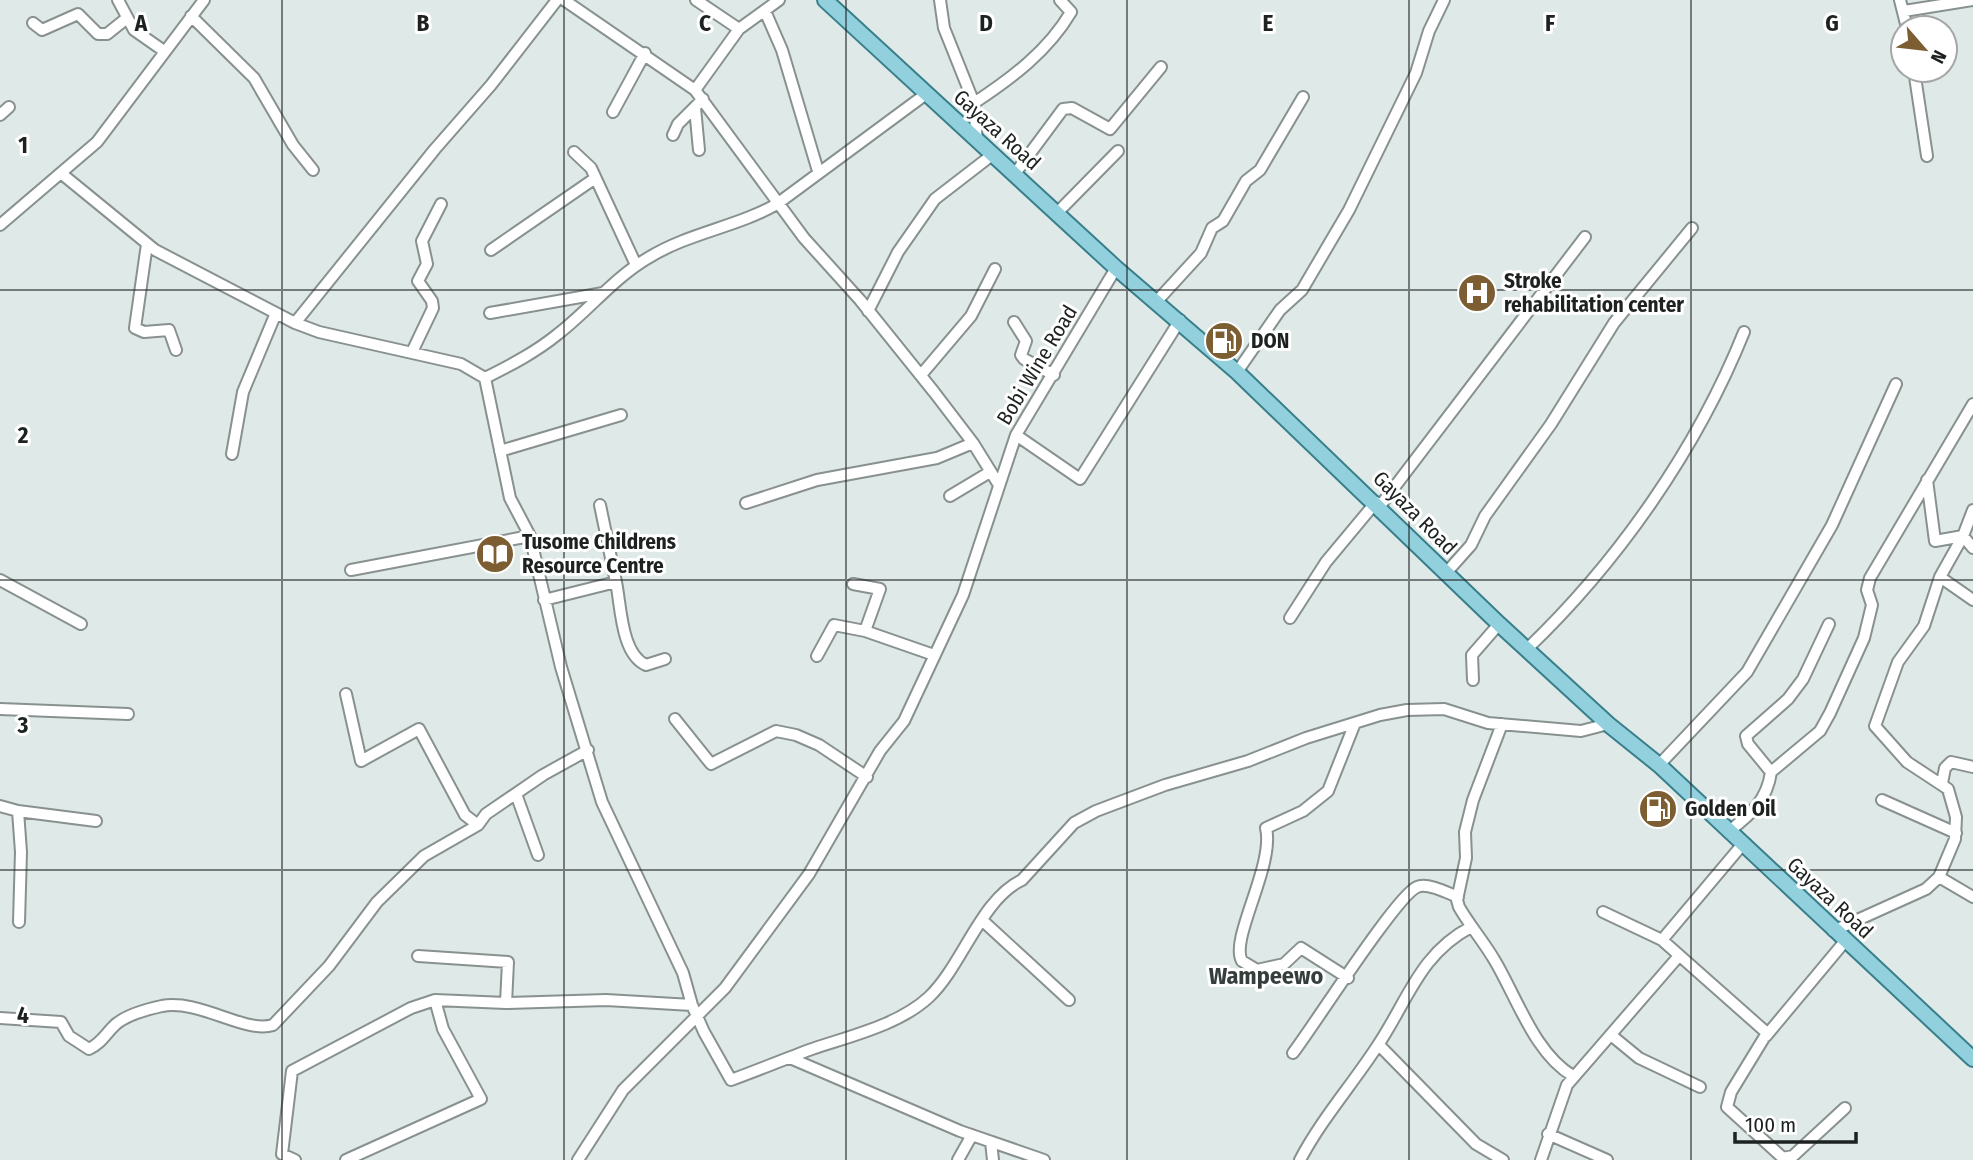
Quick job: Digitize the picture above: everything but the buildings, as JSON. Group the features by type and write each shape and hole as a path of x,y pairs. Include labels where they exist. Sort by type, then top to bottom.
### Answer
{"main road":[{"name":"Gayaza Road","path":"825,0 1116,268 1180,320 1237,372 1378,504 1499,624 1608,724 1659,765 1833,931 1846,940 1973,1059"}],"street":[{"path":"118,0 134,30 164,51"},
{"path":"0,225 97,142 204,0"},
{"path":"295,323 435,149 491,85 557,0"},
{"path":"564,0 646,53 695,90 699,103 699,150"},
{"path":"696,0 739,29"},
{"path":"695,90 739,29 779,0"},
{"path":"940,0 944,28 974,103 977,142"},
{"path":"974,103 1030,63 1049,41 1071,12 1060,0"},
{"path":"1237,372 1280,310 1302,290 1349,211 1416,73 1429,31 1444,0"},
{"path":"1902,5 1973,0"},
{"path":"765,11 782,50 818,171"},
{"path":"33,23 42,30 78,13 98,34 107,34 127,18"},
{"path":"191,16 254,78 293,145 313,170"},
{"path":"612,112 646,53"},
{"path":"1014,174 1063,109 1072,108 1111,130 1161,67"},
{"path":"1916,84 1927,156"},
{"path":"485,378 531,354 636,265 667,247 777,204 818,171 926,94"},
{"path":"1157,301 1201,253 1212,228 1223,221 1246,181 1260,170 1303,97"},
{"path":"673,135 678,124 699,103"},
{"path":"699,103 826,266 921,375 973,443 999,485"},
{"path":"1057,213 1118,151"},
{"path":"574,152 591,169 636,265"},
{"path":"868,311 898,252 935,200 992,155"},
{"path":"62,174 147,244 295,323 319,332 461,364 485,378 510,498 530,536 544,600 602,802 683,973 692,1005 704,1032 731,1080 875,1027 921,1004 936,990 1003,894 1022,880 1065,831 1096,811 1165,785 1248,761 1306,738 1407,710 1444,709 1488,723 1581,731 1608,724"},
{"path":"491,250 594,179"},
{"path":"412,352 433,308 432,301 418,281 427,264 422,241 441,204"},
{"path":"1446,573 1471,545 1485,516 1551,424 1614,323 1692,228"},
{"path":"1290,618 1326,562 1378,504 1586,237"},
{"path":"147,244 135,328 144,332 169,330 176,350"},
{"name":"Bobi Wine Road","path":"578,1160 618,1097 725,988 809,874 880,751 904,721 962,595 1016,435 1055,375 1116,268"},
{"path":"921,375 971,316 995,270"},
{"path":"490,313 603,293"},
{"path":"232,454 243,392 276,313"},
{"path":"1016,435 1080,479 1180,320"},
{"path":"1014,322 1026,341 1021,355 1024,359 1055,375"},
{"path":"1527,649 1559,617 1651,505 1709,407 1744,332"},
{"path":"1659,765 1747,672 1832,525 1896,384"},
{"path":"1728,832 1760,803 1768,790 1771,772 1820,731 1864,638 1872,605 1867,590 1870,578 1973,404"},
{"path":"500,451 621,415"},
{"path":"746,503 817,480 937,458 973,443"},
{"path":"950,496 990,472"},
{"path":"1927,480 1935,541 1963,536"},
{"path":"600,505 626,634 635,658 646,664 665,659"},
{"path":"1833,931 1926,889 1939,877 1956,833 1953,797 1942,783 1907,762 1875,726 1898,662 1924,626 1940,578 1963,536 1973,510"},
{"path":"351,570 530,536"},
{"path":"1963,536 1973,548"},
{"path":"1940,578 1973,600"},
{"path":"0,580 81,624"},
{"path":"544,600 617,583"},
{"path":"853,584 880,589 865,631"},
{"path":"1473,680 1472,655 1499,624"},
{"path":"1771,772 1748,744 1746,736 1788,699 1803,679 1829,624"},
{"path":"817,656 834,625 865,631 934,655"},
{"path":"346,694 361,761 419,729 465,815 478,825"},
{"path":"0,709 128,714"},
{"path":"675,719 711,764 776,731 796,735 819,745 867,777"},
{"path":"1348,978 1301,948 1284,964 1257,970 1242,961 1238,947 1265,862 1266,828 1303,811 1328,791 1355,723"},
{"path":"1502,724 1473,800 1465,832 1466,858 1458,897 1459,907 1495,961 1546,1050 1558,1066 1573,1076"},
{"path":"0,1018 61,1023 69,1036 89,1049 101,1043 116,1025 125,1019 162,1006 187,1005 254,1025 273,1025 329,966 377,902 424,856 478,825 485,814 588,750"},
{"path":"1942,783 1945,768 1951,762 1973,766"},
{"path":"516,794 538,855"},
{"path":"1882,800 1956,833"},
{"path":"0,806 18,811 96,821"},
{"path":"18,811 22,852 19,922"},
{"path":"1662,940 1742,845"},
{"path":"1939,877 1973,897"},
{"path":"1293,1053 1375,936 1412,890 1427,886 1458,897"},
{"path":"1603,912 1662,940 1766,1036"},
{"path":"983,921 1069,1000"},
{"path":"1300,1160 1320,1125 1379,1045 1422,967 1441,946 1471,927"},
{"path":"1845,1108 1787,1159 1727,1107 1731,1092 1766,1036 1846,940"},
{"path":"418,956 508,962 506,1003"},
{"path":"1541,1160 1562,1094 1573,1076 1678,957"},
{"path":"295,1160 282,1154 292,1071 411,1008 435,1000 506,1003 551,999 692,1005"},
{"path":"346,1160 481,1100 443,1029 435,1000"},
{"path":"1611,1035 1639,1058 1700,1087"},
{"path":"1379,1045 1476,1144 1503,1160"},
{"path":"790,1058 972,1135 1044,1160"},
{"path":"1548,1134 1607,1160"},
{"path":"958,1160 972,1135"},
{"path":"991,1142 993,1160"}],"place":[{"name":"Stroke rehabilitation center","path":"1477,293"},
{"name":"DON","path":"1224,341"},
{"name":"Tusome Childrens Resource Centre","path":"495,554"},
{"name":"Golden Oil","path":"1658,809"}],"district":[{"name":"Wampeewo","path":"1266,976"}]}
